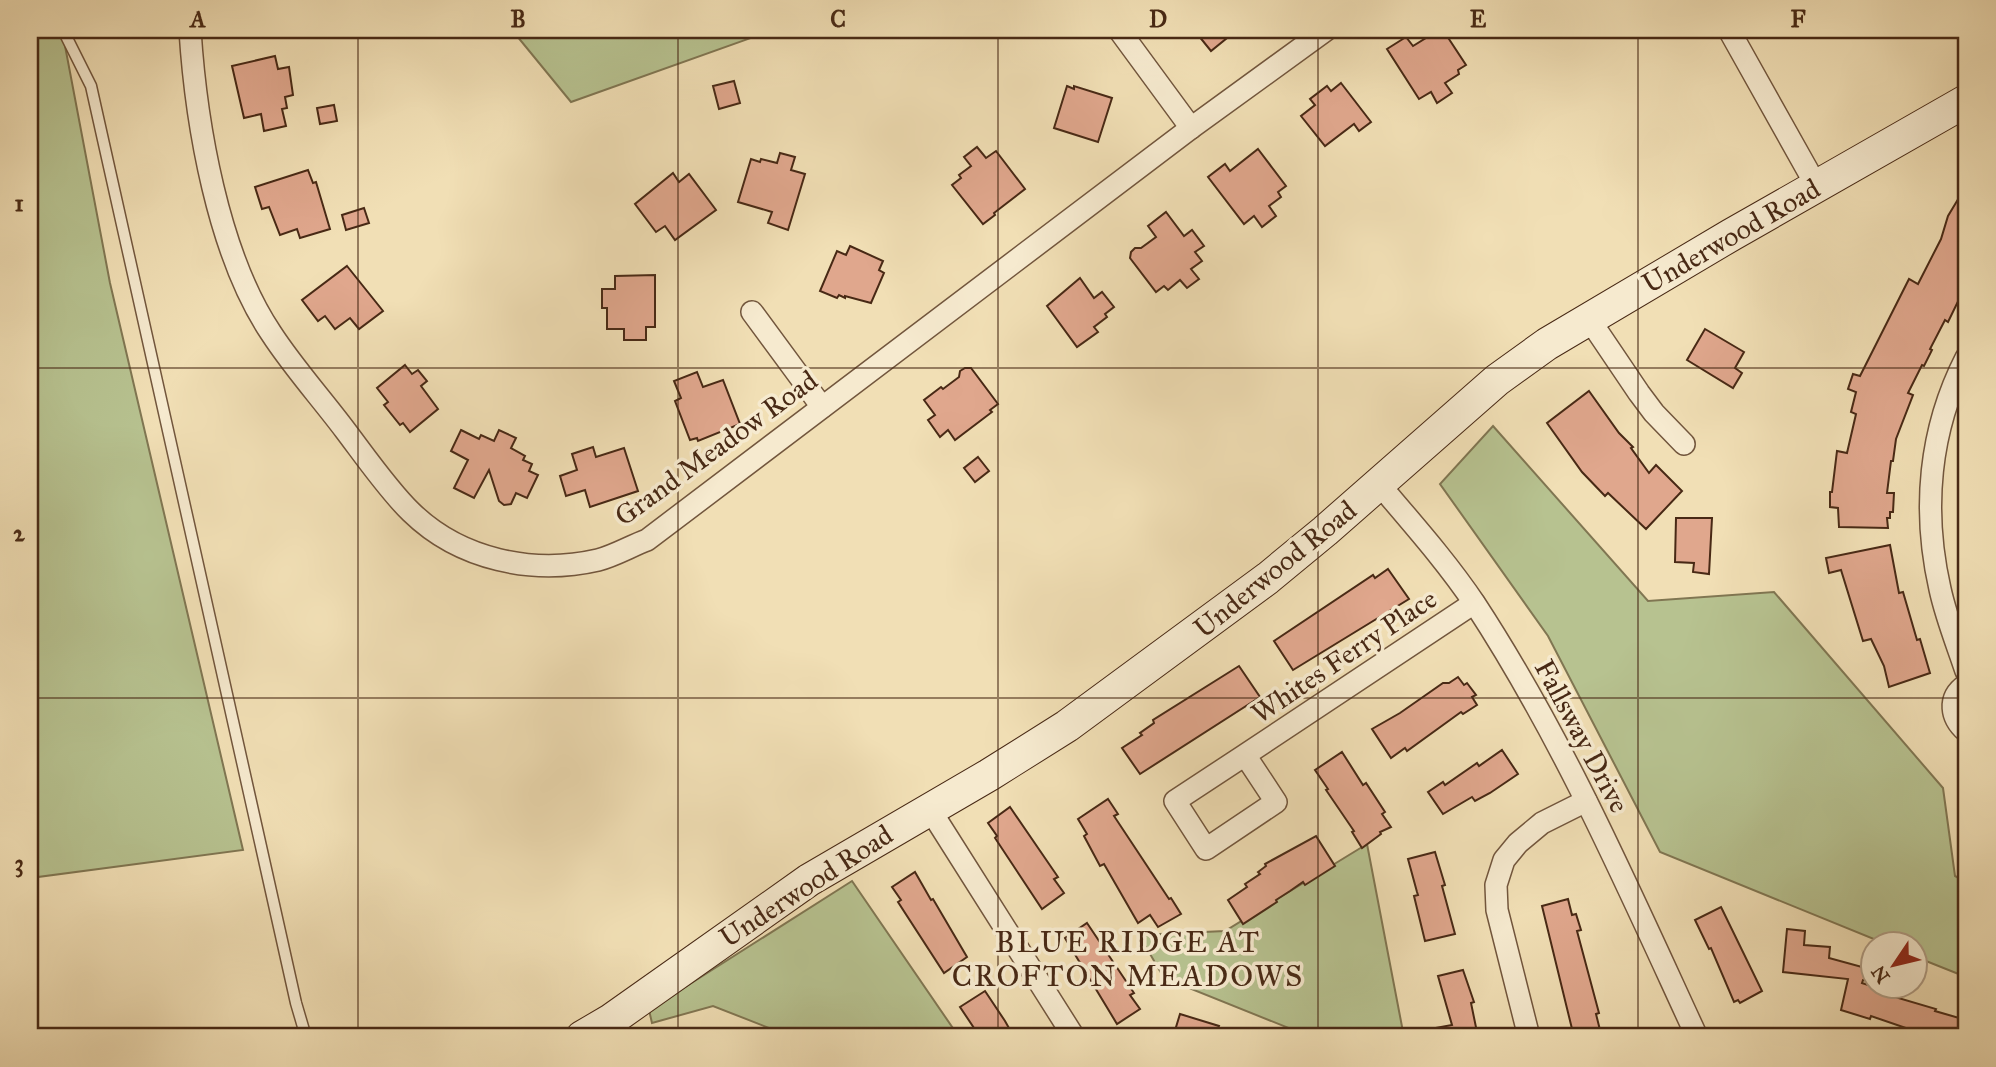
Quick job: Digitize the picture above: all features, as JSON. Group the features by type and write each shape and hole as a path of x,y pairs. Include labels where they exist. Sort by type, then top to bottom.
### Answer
{"street":[{"name":"Grand Meadow Road","path":"190,30 193,82 207,161 227,235 246,288 270,333 411,513 453,544 496,560 549,567 600,559 647,540 1191,128 1326,30"},
{"path":"1119,30 1191,128"},
{"path":"1729,30 1817,187"},
{"name":"Underwood Road","path":"582,1037 611,1020 809,880 1067,726 1268,578 1497,380 1547,344 1966,101"},
{"path":"752,312 822,407"},
{"path":"1588,319 1654,413 1685,444"},
{"path":"1966,358 1943,410 1930,481 1930,518 1940,591 1966,671"},
{"name":"Fallsway Drive","path":"1379,484 1435,550 1474,603 1516,671 1586,801 1697,1037"},
{"name":"Whites Ferry Place","path":"1245,755 1276,803 1206,849 1175,801 1474,603"},
{"path":"1966,685 1955,699 1953,708 1957,723 1966,731"},
{"path":"1529,1037 1497,910 1496,885 1504,860 1518,843 1542,823 1586,801"},
{"path":"929,808 1074,1037"}],"lane":[{"path":"63,30 91,86 306,1037"}],"green space":[{"path":"30,30 62,30 110,283 243,850 30,878"},
{"path":"512,30 773,30 571,102"},
{"path":"1493,426 1648,601 1774,592 1943,788 1955,876 1966,882 1966,977 1930,963 1930,930 1860,930 1860,933 1660,852 1548,636 1440,484"},
{"path":"1367,844 1404,1037 1311,1037 1164,978 1139,935 1225,931"},
{"path":"852,881 959,1037 792,1037 713,1006 652,1023 649,1010"}],"building":[{"path":"1194,30 1221,30 1227,38 1211,51"},
{"path":"1431,30 1443,30 1466,65 1458,70 1459,74 1445,83 1452,93 1437,103 1431,92 1419,99 1387,49 1406,37 1413,46 1429,36"},
{"path":"275,56 278,69 289,67 293,95 285,97 287,108 282,109 286,126 264,131 261,114 244,118 232,66"},
{"path":"734,81 740,103 719,109 713,86"},
{"path":"1341,83 1371,122 1359,131 1354,124 1325,146 1301,116 1315,105 1310,99 1327,86 1331,91"},
{"path":"1067,86 1112,98 1098,142 1054,128"},
{"path":"334,105 337,121 320,124 317,108"},
{"path":"977,147 986,158 996,151 1025,189 983,224 952,185 961,178 959,175 971,166 964,157"},
{"path":"1258,149 1286,186 1278,192 1281,197 1269,206 1276,216 1262,227 1254,216 1244,224 1208,177 1225,164 1230,171"},
{"path":"780,153 795,157 791,170 805,174 788,230 768,223 772,212 738,202 751,159 777,163"},
{"path":"308,170 313,183 316,182 330,229 300,238 297,229 280,235 269,207 262,209 255,187"},
{"path":"673,173 679,182 689,174 716,210 675,240 665,226 656,232 635,204"},
{"path":"1966,186 1966,285 1908,393 1913,395 1896,439 1891,461 1887,493 1894,493 1893,512 1890,512 1890,518 1887,518 1888,528 1839,527 1838,508 1830,507 1830,492 1837,451 1847,453 1856,414 1851,412 1856,392 1848,389 1853,374 1860,376 1909,279 1918,284 1941,239 1948,216"},
{"path":"364,208 369,223 346,230 342,215"},
{"path":"1166,212 1184,236 1192,230 1204,246 1195,252 1202,261 1191,269 1199,279 1187,288 1180,280 1168,290 1164,286 1156,292 1130,258 1135,248 1141,248 1156,237 1148,226"},
{"path":"850,246 883,261 879,270 884,273 871,303 839,295 837,298 820,291 837,251 846,255"},
{"path":"347,266 383,311 359,329 350,318 335,329 325,316 318,321 302,300"},
{"path":"655,275 655,327 646,327 646,340 624,340 624,329 607,329 607,308 602,308 602,289 615,289 615,276"},
{"path":"1080,278 1094,298 1102,292 1114,307 1105,314 1107,317 1094,327 1098,332 1077,347 1047,306"},
{"path":"1705,329 1744,352 1735,368 1742,373 1733,388 1687,360"},
{"path":"405,365 412,374 418,370 427,381 421,386 438,409 410,432 403,423 400,425 384,405 388,402 377,388"},
{"path":"971,368 998,404 990,410 992,412 955,440 948,430 940,437 928,420 935,415 924,400 959,377 960,371"},
{"path":"697,372 703,387 723,380 740,424 698,441 697,438 690,440 675,401 681,398 674,381"},
{"path":"1589,391 1619,433 1633,447 1631,448 1649,473 1656,465 1682,491 1646,529 1608,493 1605,496 1582,472 1547,423"},
{"path":"461,430 479,439 481,435 494,441 499,430 516,438 511,448 525,456 523,460 532,464 529,471 538,475 527,498 516,493 511,504 504,505 499,501 489,470 474,498 454,488 468,460 451,451"},
{"path":"593,447 596,457 624,448 638,491 590,507 585,490 566,496 560,476 577,470 572,454"},
{"path":"978,457 989,471 975,482 964,468"},
{"path":"1676,518 1712,518 1709,574 1693,572 1694,563 1675,562"},
{"path":"1890,545 1899,593 1903,592 1930,673 1889,687 1884,666 1871,639 1863,641 1841,570 1829,573 1826,558"},
{"path":"1388,569 1409,599 1293,670 1274,641 1373,575 1375,578"},
{"path":"1239,666 1260,697 1140,774 1122,748 1142,735 1140,733 1154,723 1153,720"},
{"path":"1458,677 1464,685 1467,683 1476,695 1472,697 1477,705 1463,714 1461,712 1407,751 1405,748 1391,758 1372,729 1443,683 1449,683"},
{"path":"1502,750 1518,774 1475,801 1472,797 1443,814 1428,792 1443,782 1445,785 1477,763 1479,766"},
{"path":"1342,752 1363,785 1366,783 1385,812 1382,814 1391,827 1380,832 1381,834 1362,848 1315,770"},
{"path":"1108,799 1118,814 1114,816 1181,914 1158,927 1150,915 1138,923 1104,864 1100,866 1084,836 1087,834 1078,819"},
{"path":"1010,807 1058,877 1054,879 1064,893 1042,909 988,823"},
{"path":"1316,836 1335,866 1305,885 1303,882 1243,924 1228,900 1247,887 1245,884 1260,874 1258,872 1265,864"},
{"path":"1435,852 1455,934 1425,941 1414,896 1418,895 1408,859"},
{"path":"915,872 967,957 944,973 898,902 901,900 892,887"},
{"path":"1568,899 1572,915 1576,914 1581,930 1577,931 1599,1013 1596,1014 1600,1030 1574,1037 1542,906"},
{"path":"1721,907 1762,991 1740,1003 1738,1000 1734,1002 1711,948 1709,949 1695,920"},
{"path":"1087,923 1134,993 1130,995 1140,1009 1117,1024 1065,938"},
{"path":"1787,929 1805,931 1804,945 1830,947 1829,958 1860,966 1860,1000 1905,1000 1936,1009 1935,1011 1966,1020 1966,1037 1932,1037 1871,1016 1870,1019 1841,1010 1848,979 1783,972"},
{"path":"1463,970 1474,1002 1471,1003 1478,1037 1424,1037 1424,1030 1452,1025 1438,976"},
{"path":"985,991 1014,1037 980,1037 960,1007"},
{"path":"1180,1014 1219,1026 1215,1037 1173,1037"}],"district":[{"name":"BLUE RIDGE AT CROFTON MEADOWS","path":"1128,960"}]}
